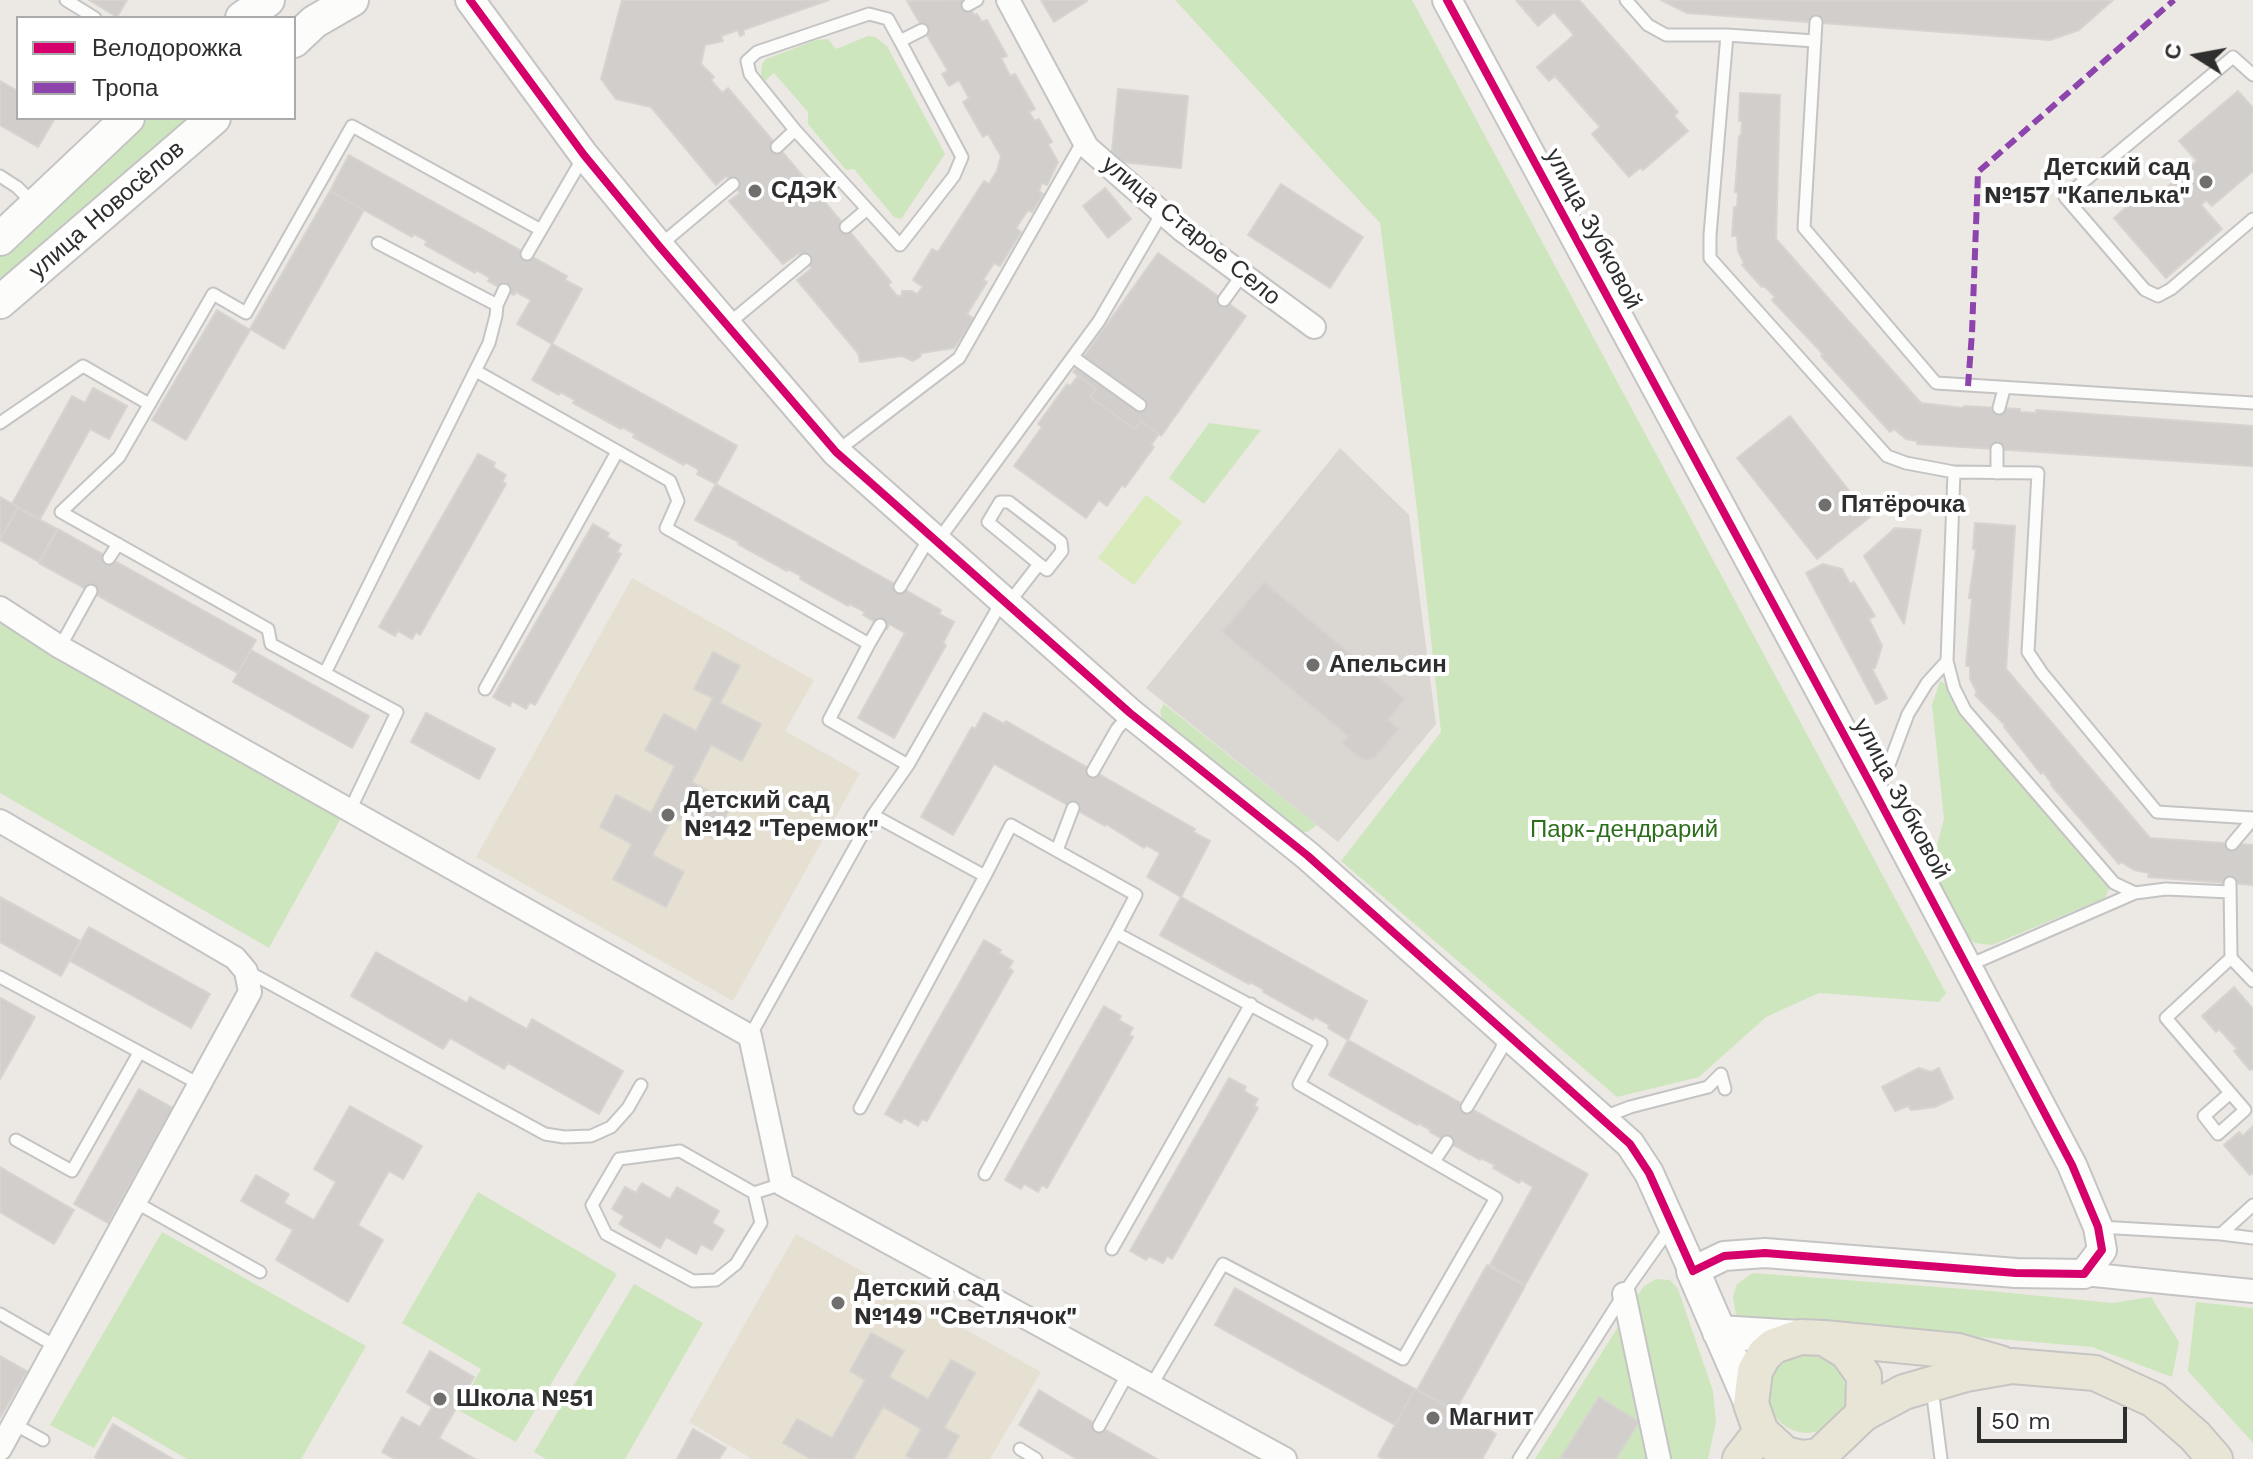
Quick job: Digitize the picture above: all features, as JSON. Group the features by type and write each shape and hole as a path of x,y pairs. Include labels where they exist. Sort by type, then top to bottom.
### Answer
{"main road":[{"path":"245,16 268,0"},
{"path":"296,39 314,22 352,0"},
{"name":"улица Новосёлов","path":"0,239 126,120"},
{"name":"улица Новосёлов","path":"0,302 212,120"},
{"path":"1693,1271 1756,1418 1785,1454 1817,1457 1863,1414 1904,1392 1966,1374 2012,1366"},
{"path":"1719,1332 1958,1351 2012,1366 2095,1373 2154,1400 2195,1436 2215,1459"},
{"path":"1740,1459 1756,1418 1755,1371 1764,1355 1774,1346 1812,1338 1847,1352 1864,1376 1863,1414"}],"street":[{"path":"470,0 584,155 836,452 1130,713 1308,856 1630,1144 1649,1173 1693,1271 1724,1256 1765,1253 2016,1273 2084,1274 2253,1291"},
{"name":"улица Старое Село","path":"1008,0 1087,147 1162,213 1314,327"},
{"name":"улица Зубковой","path":"1447,0 1870,783 2072,1165 2098,1227"},
{"path":"0,608 60,647 750,1036 782,1184 1285,1459"},
{"path":"0,821 235,958 246,971 250,992 0,1449"},
{"path":"2084,1274 2102,1250 2098,1227"},
{"path":"1624,1294 1659,1459"}],"lane":[{"path":"66,0 92,16"},
{"path":"1626,0 1648,25 1666,35 1727,35 1815,41"},
{"path":"869,14 888,19 962,157 954,176 900,245 795,130 750,74 747,61 757,52 869,14"},
{"path":"1816,22 1804,228 1936,383 2253,403"},
{"path":"900,41 922,30"},
{"path":"1727,35 1710,258 1887,456 1954,472 2038,473 2028,652 2157,812 2253,819"},
{"path":"2253,75 2233,57 2065,197 2145,290 2158,296 2171,289 2253,219"},
{"path":"350,810 397,712 271,644 268,629 61,512 119,457 213,294 246,313 352,126 541,230"},
{"path":"777,147 795,130"},
{"path":"836,452 959,358 1083,140"},
{"path":"527,254 584,155"},
{"path":"0,176 17,187 36,206"},
{"path":"659,246 733,184"},
{"path":"846,227 866,210"},
{"path":"900,587 1073,357 1121,285 1162,213"},
{"path":"378,243 497,305"},
{"path":"727,324 805,260"},
{"path":"1224,300 1242,275"},
{"path":"325,673 476,371 489,343 497,305 504,290"},
{"path":"1073,357 1140,405"},
{"path":"0,423 83,366 149,404"},
{"path":"476,371 670,481 678,501 666,528 869,644"},
{"path":"1999,408 2004,389"},
{"path":"1997,449 1997,473"},
{"path":"485,689 617,452"},
{"path":"1954,472 1947,661 1954,688 1965,710 2114,883 2135,893"},
{"path":"1000,502 1009,502 1061,542 1062,551 1047,570 1039,564 988,522 989,515 1000,502"},
{"path":"109,558 118,544"},
{"path":"750,1036 873,815 908,765 1005,602 1039,564"},
{"path":"60,647 91,591"},
{"path":"880,625 829,720 908,765"},
{"path":"1870,783 1887,770 1908,714 1927,683 1947,661"},
{"path":"1093,771 1130,713"},
{"path":"1057,850 1073,808"},
{"path":"873,815 985,876"},
{"path":"2232,844 2253,819"},
{"path":"860,1108 1011,825 1136,895 985,1174"},
{"path":"1967,966 2135,893 2230,888 2231,958 2253,981"},
{"path":"1116,933 1321,1043 1299,1084 1496,1198 1403,1359 1223,1264 1151,1386"},
{"path":"2229,1094 2204,1116 2218,1134 2245,1110 2166,1018 2231,958"},
{"path":"246,971 545,1134 591,1136 611,1127 628,1108 641,1085"},
{"path":"0,977 199,1084"},
{"path":"1112,1249 1251,1004"},
{"path":"1467,1107 1501,1050 1507,1032"},
{"path":"16,1140 72,1171 139,1053"},
{"path":"1600,1119 1630,1107 1708,1087 1721,1074 1725,1089"},
{"path":"1435,1160 1447,1142"},
{"path":"754,1193 761,1223 736,1264 716,1280 693,1281 606,1234 592,1205 619,1159 680,1151 754,1193 782,1184"},
{"path":"135,1202 260,1272"},
{"path":"2221,1234 2253,1205"},
{"path":"1519,1459 1624,1294 1672,1226"},
{"path":"2098,1227 2253,1238"},
{"path":"0,1314 57,1347"},
{"path":"1099,1426 1128,1373"},
{"path":"1932,1384 1941,1459"},
{"path":"14,1424 43,1440"},
{"path":"1020,1449 1036,1459"}],"shaded area":[{"path":"1340,448 1409,515 1436,724 1338,842 1146,688"},
{"name":"Детский сад №142 \"Теремок\"","path":"632,578 814,680 785,731 860,773 733,1001 476,857"},
{"name":"Детский сад №149 \"Светлячок\"","path":"796,1234 1041,1372 990,1459 749,1459 689,1422"}],"green space":[{"name":"Парк-дендрарий","path":"1175,0 1412,0 1946,993 1939,1002 1819,993 1766,1017 1699,1077 1617,1097 1341,861 1441,732 1416,501 1380,223"},
{"path":"868,36 887,46 945,154 901,219 894,217 854,169 846,170 808,124 808,112 774,73 765,81 761,75 766,59 816,40 828,39 836,49"},
{"path":"147,120 190,120 0,289 0,251"},
{"path":"1209,423 1261,430 1204,504 1169,478"},
{"path":"1146,495 1182,522 1134,585 1098,558"},
{"path":"0,622 345,811 269,948 0,793"},
{"path":"1940,681 1947,685 1960,711 2103,877 2110,887 2105,898 1992,945 1975,943 1968,937 1931,868 1944,819 1932,705"},
{"path":"1164,704 1317,825 1307,832 1299,832 1163,724 1160,711"},
{"path":"478,1192 617,1274 516,1442 458,1410 481,1369 402,1323"},
{"path":"162,1232 366,1346 301,1459 187,1459 113,1416 94,1448 50,1425"},
{"path":"1753,1273 2112,1303 2151,1297 2179,1342 2172,1377 2092,1347 1747,1323 1736,1315 1733,1297 1737,1284"},
{"path":"1656,1279 1670,1280 1678,1289 1713,1391 1716,1422 1708,1459 1535,1459 1643,1287"},
{"path":"634,1284 703,1323 625,1459 546,1459 534,1452"},
{"path":"2196,1302 2253,1308 2253,1443 2188,1371"},
{"path":"1799,1355 1815,1355 1829,1361 1840,1372 1846,1394 1840,1416 1829,1427 1815,1433 1799,1433 1785,1427 1774,1416 1768,1402 1768,1386 1774,1372 1785,1361"}],"building":[{"path":"89,0 127,0 115,16"},
{"path":"622,0 829,0 743,30 744,34 740,36 738,30 721,36 723,41 705,45 701,64 714,77 711,80 722,93 728,88 846,227 891,282 888,285 897,296 902,296 902,291 917,294 923,287 913,280 932,249 938,252 984,181 989,184 1001,156 988,134 983,137 963,102 969,98 959,80 949,86 942,74 948,71 907,1 965,0 974,15 977,14 982,22 987,20 1007,56 1001,58 1010,76 1015,74 1035,109 1029,112 1035,121 1039,119 1052,142 1048,144 1058,162 1047,185 1042,183 1039,191 1043,194 1032,212 1028,210 1016,228 1021,232 1000,266 994,263 983,280 987,282 967,314 974,319 954,348 921,353 913,361 902,356 860,362 858,353 797,280 812,268 799,253 783,264 729,201 740,193 726,176 716,185 651,107 616,99 601,79"},
{"path":"1041,0 1086,0 1087,1 1054,22"},
{"path":"1516,0 1579,0 1678,112 1674,116 1688,131 1643,170 1640,168 1629,177 1592,134 1600,127 1555,76 1549,81 1537,67 1574,35 1554,12 1538,26"},
{"path":"1661,0 2113,0 2079,30 2050,40 1687,13"},
{"path":"0,81 16,90 16,120 54,120 38,147 0,125"},
{"path":"1118,89 1188,96 1181,168 1111,161"},
{"name":"Детский сад №157 \"Капелька\"","path":"2238,91 2253,108 2253,171 2212,206 2206,200 2201,205 2222,229 2166,278 2114,218 2142,193 2150,202 2197,161 2179,141"},
{"path":"1740,93 1780,95 1776,239 1921,403 2253,426 2253,466 1917,444 1917,441 1906,439 1894,429 1890,432 1772,300 1775,297 1742,265 1737,236 1732,236 1738,193 1735,192 1742,121 1739,121"},
{"path":"349,155 567,276 565,280 582,289 552,344 517,324 531,300 488,281 490,278 425,245 427,241 414,234 412,237 330,191"},
{"path":"1281,184 1363,237 1330,288 1248,235"},
{"path":"1105,188 1131,219 1108,238 1083,206"},
{"path":"330,191 364,210 284,349 250,329"},
{"path":"1158,253 1246,316 1161,436 1141,421 1135,429 1090,397 1096,389 1073,372"},
{"path":"217,310 250,330 186,440 152,420"},
{"path":"552,344 737,446 716,484 697,474 699,470 685,462 684,465 633,437 635,434 573,403 575,400 532,380"},
{"path":"1078,376 1096,389 1090,397 1135,429 1141,421 1159,434 1151,445 1154,447 1125,487 1122,485 1107,506 1099,500 1086,518 1014,466 1042,427 1038,424 1067,384 1070,386"},
{"path":"93,388 127,406 109,439 90,429 40,519 12,504 72,396 85,403"},
{"path":"1790,416 1870,517 1817,559 1737,458"},
{"path":"478,454 495,463 493,467 506,475 502,482 506,484 420,635 416,632 412,639 398,631 395,636 379,627"},
{"path":"716,484 941,610 939,614 954,622 943,643 946,645 894,738 858,718 905,633 889,624 887,629 863,615 865,612 850,604 848,606 800,579 801,576 695,520"},
{"path":"0,497 18,507 0,540"},
{"path":"18,508 57,529 39,562 0,540"},
{"path":"1975,523 2015,526 2006,669 2150,838 2253,845 2253,885 2148,877 2149,873 2134,870 2121,862 2119,864 2043,772 2041,774 2005,725 1975,695 1977,692 1970,679 1970,666 1966,666 1972,599 1969,598 1976,549 1973,549"},
{"path":"593,524 621,545 617,552 621,554 535,705 530,702 526,709 512,701 510,706 493,697"},
{"path":"1895,528 1921,530 1904,624 1864,556"},
{"path":"58,529 256,640 238,673 39,563"},
{"path":"1823,564 1842,569 1875,616 1869,619 1882,646 1872,669 1887,698 1876,704 1806,573"},
{"name":"Апельсин","path":"1264,582 1405,699 1388,720 1399,729 1375,757 1368,760 1360,758 1342,743 1348,736 1222,632"},
{"path":"251,650 369,716 352,748 233,682"},
{"path":"713,652 740,666 720,703 761,724 742,761 711,745 692,782 732,804 714,838 673,817 652,855 684,872 666,907 613,879 632,844 600,827 616,795 651,813 675,766 645,750 664,714 696,731 713,698 694,689"},
{"path":"426,713 495,749 479,779 411,742"},
{"path":"984,713 1004,724 1006,721 1195,829 1193,832 1210,841 1181,897 1147,877 1160,853 1146,845 1144,848 994,764 953,835 921,817 972,727 975,729"},
{"path":"0,897 80,941 61,976 0,942"},
{"path":"1181,897 1367,1001 1348,1040 1315,1017 1313,1020 1250,982 1160,935"},
{"path":"89,927 210,994 191,1028 70,961"},
{"path":"984,940 1013,961 1009,968 1013,971 927,1121 922,1119 918,1126 904,1118 901,1123 885,1114"},
{"path":"376,952 467,1003 470,997 527,1029 532,1019 623,1071 599,1114 508,1063 504,1069 450,1038 443,1049 351,996"},
{"path":"2234,987 2253,1009 2253,1069 2250,1070 2234,1051 2237,1049 2202,1016"},
{"path":"0,999 35,1017 0,1079"},
{"path":"1104,1006 1133,1028 1129,1035 1133,1037 1047,1188 1042,1185 1038,1192 1024,1184 1021,1189 1005,1180"},
{"path":"1348,1040 1588,1174 1525,1285 1490,1265 1533,1187 1521,1180 1519,1183 1493,1168 1495,1165 1480,1160 1329,1075"},
{"path":"1919,1068 1931,1072 1939,1068 1953,1098 1935,1107 1911,1110 1908,1106 1895,1111 1882,1087"},
{"path":"1229,1078 1246,1087 1244,1091 1258,1099 1254,1106 1258,1108 1172,1259 1167,1256 1163,1263 1149,1256 1146,1260 1130,1251"},
{"path":"139,1089 173,1108 108,1223 74,1204"},
{"path":"350,1106 422,1146 403,1179 389,1171 358,1225 383,1240 348,1302 276,1260 293,1230 241,1201 256,1175 289,1194 284,1203 314,1220 336,1182 314,1169"},
{"path":"2253,1126 2253,1173 2250,1175 2224,1145 2239,1132 2243,1136"},
{"path":"0,1167 74,1210 54,1244 0,1212"},
{"path":"642,1183 670,1199 677,1187 719,1211 712,1223 724,1230 712,1250 701,1244 696,1254 666,1237 660,1248 619,1224 624,1216 612,1209 625,1187 636,1193"},
{"path":"1487,1265 1525,1286 1455,1411 1417,1390"},
{"path":"1235,1288 1415,1389 1395,1425 1215,1325"},
{"name":"Детский сад №149 \"Светлячок\"","path":"871,1333 904,1351 889,1377 928,1399 951,1360 975,1373 944,1428 959,1436 946,1459 912,1459 906,1456 921,1429 883,1407 853,1459 811,1459 783,1443 797,1419 832,1438 865,1380 850,1371"},
{"name":"Школа №51","path":"430,1351 474,1377 439,1438 475,1459 395,1459 382,1452 402,1417 420,1427 432,1407 407,1392"},
{"path":"0,1356 27,1371 0,1418"},
{"name":"Магнит","path":"1415,1389 1496,1434 1482,1459 1384,1459 1378,1456"},
{"path":"1039,1390 1157,1459 1077,1459 1019,1425"},
{"path":"1599,1397 1639,1422 1616,1459 1560,1459"},
{"path":"113,1424 173,1459 95,1457"},
{"path":"693,1429 726,1448 719,1459 677,1459"}],"marked path":[{"path":"1968,386 1978,172 2174,0"}],"cycle path":[{"path":"470,0 584,155 836,452 1130,713 1308,856 1630,1144 1649,1173 1693,1271 1724,1256 1765,1253 2016,1273 2084,1274 2102,1250 2098,1227 2072,1165 1870,783 1447,0"}],"place":[{"name":"Детский сад №157 \"Капелька\"","path":"2206,182"},
{"name":"СДЭК","path":"755,191"},
{"name":"Пятёрочка","path":"1825,505"},
{"name":"Апельсин","path":"1313,665"},
{"name":"Детский сад №142 \"Теремок\"","path":"668,815"},
{"name":"Детский сад №149 \"Светлячок\"","path":"838,1303"},
{"name":"Школа №51","path":"440,1399"},
{"name":"Магнит","path":"1433,1418"}]}
